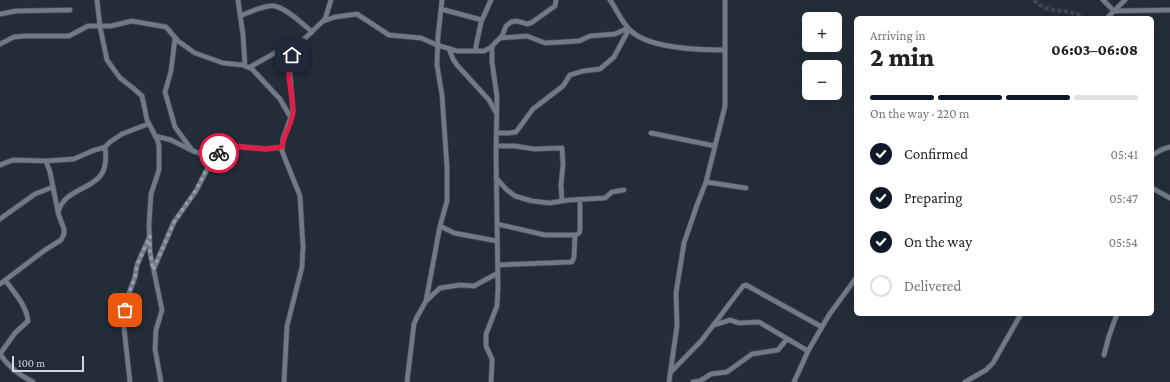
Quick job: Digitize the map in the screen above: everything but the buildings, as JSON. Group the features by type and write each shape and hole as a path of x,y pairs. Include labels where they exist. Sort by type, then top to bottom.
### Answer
{"street":[{"path":"97,0 106,60 120,78 142,96 148,124 155,136 159,149 159,170 152,189 150,200 150,252 162,310 156,330 155,349 161,382"},
{"path":"238,0 247,66"},
{"path":"324,21 331,0"},
{"path":"426,301 440,226 446,206 448,184 442,95 437,65 437,45 442,0"},
{"path":"475,51 482,20 491,0"},
{"path":"284,382 287,326 302,267 303,247 300,196 284,158 282,147 283,139 293,112 289,63 297,46 324,21 335,17 357,14 389,35 420,38 457,51 484,50 492,47 500,38 509,23 514,21 527,24 532,23 555,6 556,0"},
{"path":"610,0 629,28 635,34 646,40 666,45 694,49 725,50"},
{"path":"669,382 677,326 676,293 684,243 706,182 722,124 726,103 725,0"},
{"path":"1103,0 1114,11 1170,10"},
{"path":"1108,16 1125,0"},
{"path":"240,16 257,9 273,6 291,14 312,32"},
{"path":"441,9 482,20"},
{"path":"0,14 16,11 70,10"},
{"path":"0,44 14,37 69,36 88,26 100,27 134,21 166,27 175,38 195,54 210,60 247,66 259,76 280,99 291,118"},
{"path":"500,38 527,36 545,42 579,41 590,36 616,34 629,28"},
{"path":"496,133 516,132 533,109 563,86 570,75 601,68 616,56 629,28"},
{"path":"175,38 170,75 165,92 175,126 193,151"},
{"path":"247,66 280,50 297,46"},
{"path":"491,382 492,359 485,341 486,334 497,306 498,273 496,178 497,114 496,89 492,68 492,47"},
{"path":"450,49 453,59 457,65 490,100 497,114"},
{"path":"0,165 12,160 46,161 74,159 89,152 105,148 110,142 122,134 148,124"},
{"path":"651,133 715,146"},
{"path":"155,136 171,140 202,154 208,154 232,146 266,149 282,147"},
{"path":"496,146 514,146 534,149 562,148 562,201"},
{"path":"1154,154 1170,147"},
{"path":"58,213 64,199 81,191 100,176 104,169 105,148"},
{"path":"153,270 174,222 196,190 210,162 224,149"},
{"path":"0,284 45,250 61,240 64,234 46,161"},
{"path":"496,178 507,190 520,198 543,202 607,198 612,192 624,190"},
{"path":"706,182 746,188"},
{"path":"0,219 35,194 53,187"},
{"path":"1154,189 1170,198"},
{"path":"497,224 545,235 575,235 580,232 580,200"},
{"path":"440,226 454,233 497,242"},
{"path":"498,265 572,262 575,235"},
{"path":"130,382 124,328 125,310 137,265 150,236"},
{"path":"407,382 414,324 426,301 440,288 460,284 474,286 498,273"},
{"path":"5,280 24,308 28,321 15,333 0,354 13,370 33,382"},
{"path":"794,382 808,351 829,315 854,281"},
{"path":"670,373 690,353 714,325 743,286 746,285 822,327"},
{"path":"965,382 986,370 993,363 1020,316"},
{"path":"1104,355 1108,336 1116,316"},
{"path":"714,325 730,320 739,323 759,322 808,351"},
{"path":"693,382 711,374 728,372 752,354 778,350 787,339"}],"tunnel":[{"path":"1034,0 1047,8 1077,14 1080,16"}],"way so far":[{"path":"125,310 137,265 150,236 150,252 153,270 174,222 199,186 210,162 219,153"}],"route":[{"path":"219,153 232,146 266,149 282,147 283,139 293,112 289,68 292,55"}]}
